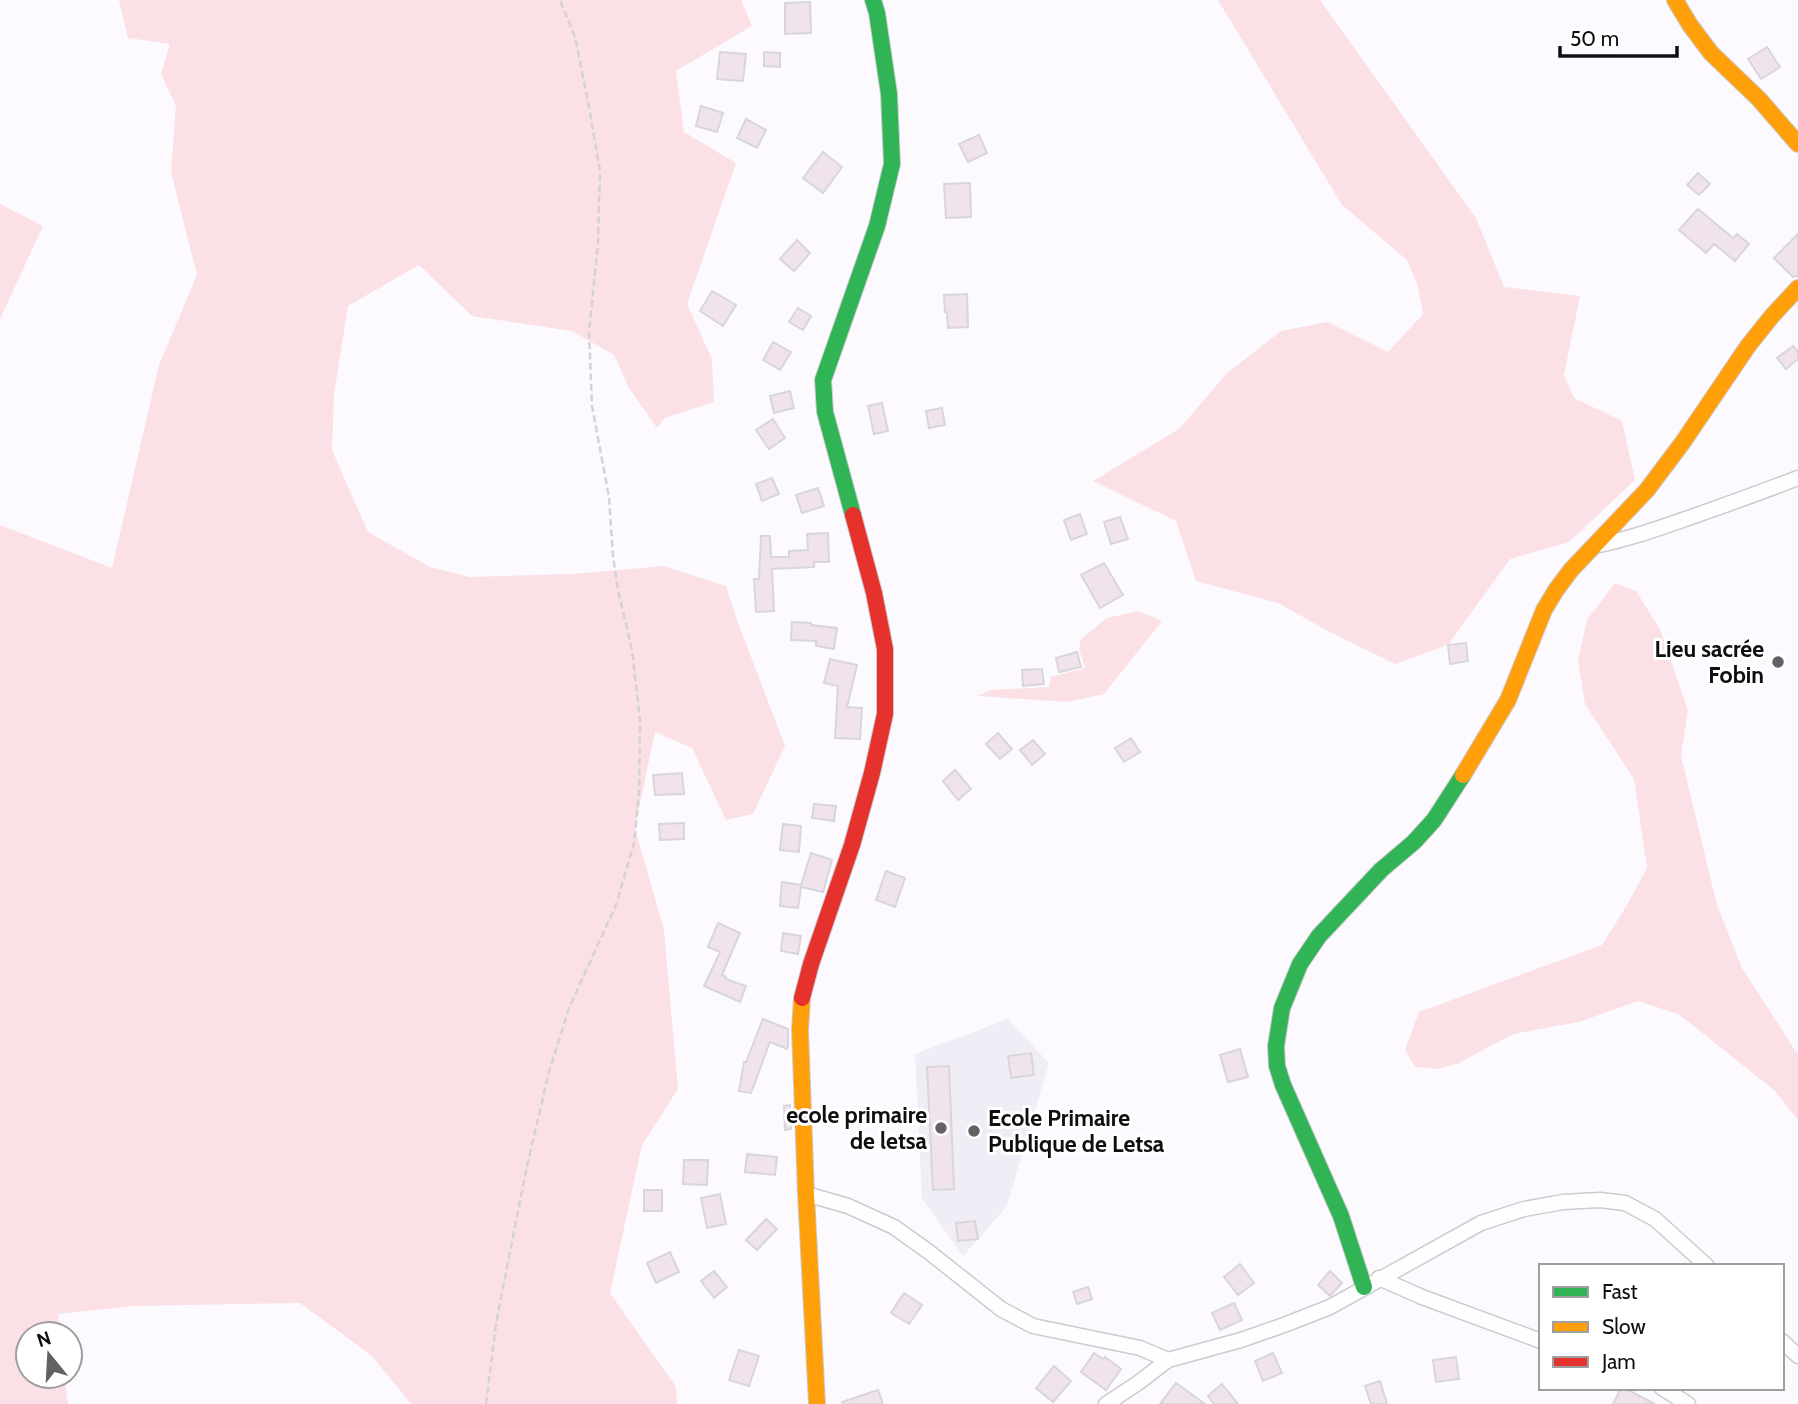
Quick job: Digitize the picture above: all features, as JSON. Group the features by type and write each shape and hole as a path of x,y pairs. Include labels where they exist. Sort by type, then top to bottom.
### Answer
{"street":[{"path":"817,1404 806,1194 800,1030 802,996 852,845 873,773 885,714 885,649 874,593 825,412 823,380 873,238 892,164 889,94 873,0"},
{"path":"1675,0 1711,53 1759,99 1798,144"},
{"path":"1364,1287 1341,1216 1277,1066 1276,1046 1282,1008 1300,964 1319,936 1381,870 1414,842 1434,820 1508,700 1544,610 1571,570 1647,490 1748,346 1798,288"},
{"path":"1594,546 1657,530 1798,478"},
{"path":"806,1194 848,1206 894,1227 1001,1309 1033,1326 1140,1349 1168,1360"},
{"path":"1106,1404 1168,1360 1241,1340 1330,1307 1481,1223 1537,1206 1600,1200 1625,1203 1656,1219 1705,1264"},
{"path":"1379,1278 1422,1297 1539,1340"},
{"path":"1784,1343 1798,1356"},
{"path":"1665,1390 1688,1404"}],"path":[{"path":"486,1404 496,1324 549,1072 569,1008 617,905 634,843 639,793 640,720 632,650 618,590 608,497 592,406 589,332 598,244 600,171 575,37 560,0"}],"shaded area":[{"path":"119,0 741,0 752,26 676,71 684,132 736,163 687,304 712,359 714,402 665,418 657,428 629,388 614,355 572,331 472,316 419,265 348,306 334,394 332,450 368,532 430,567 469,577 572,574 664,566 726,586 785,746 753,814 726,820 692,748 655,732 635,828 664,930 678,1089 642,1145 610,1293 676,1387 677,1404 411,1404 372,1356 300,1303 133,1306 58,1314 59,1320 14,1320 14,1390 66,1390 68,1404 0,1404 0,525 112,568 159,365 197,275 171,172 176,106 161,74 170,44 128,38"},
{"path":"1218,0 1320,0 1476,218 1504,287 1580,296 1564,375 1574,398 1622,421 1635,480 1569,542 1510,559 1448,645 1395,664 1278,603 1196,581 1176,521 1093,481 1179,429 1227,373 1281,331 1327,322 1388,352 1423,314 1418,286 1407,260 1342,205"},
{"path":"0,204 43,226 0,319"},
{"path":"1615,583 1636,591 1660,629 1688,710 1681,756 1717,905 1742,968 1798,1055 1798,1120 1774,1090 1678,1014 1638,1001 1579,1022 1513,1034 1457,1064 1437,1069 1415,1067 1405,1050 1419,1012 1602,945 1647,868 1634,779 1585,704 1578,660 1587,620"},
{"path":"1139,611 1162,621 1104,694 1067,702 977,696 991,690 1049,687 1051,677 1085,668 1079,649 1081,639 1107,618"},
{"name":"Ecole Primaire Publique de Letsa","path":"1008,1019 1049,1063 1007,1206 963,1256 922,1199 915,1054"}],"building":[{"path":"810,2 811,33 785,34 785,3"},
{"path":"1767,47 1780,67 1761,79 1748,59"},
{"path":"720,52 746,54 743,81 717,79"},
{"path":"764,52 780,53 780,67 764,66"},
{"path":"701,106 723,113 717,132 696,126"},
{"path":"746,119 766,130 757,148 737,138"},
{"path":"979,135 987,153 968,162 959,144"},
{"path":"823,152 842,167 823,193 803,178"},
{"path":"1698,173 1710,184 1699,195 1687,185"},
{"path":"970,183 971,217 946,218 944,184"},
{"path":"1698,209 1733,238 1737,234 1749,244 1735,261 1714,244 1706,253 1679,230"},
{"path":"1798,234 1798,276 1793,277 1774,258"},
{"path":"797,240 810,253 794,271 780,259"},
{"path":"712,291 736,305 723,326 700,311"},
{"path":"967,294 968,327 948,328 944,295"},
{"path":"798,308 811,316 803,330 789,322"},
{"path":"773,342 791,352 780,370 763,360"},
{"path":"1793,346 1798,352 1798,359 1786,369 1777,358"},
{"path":"790,391 794,408 774,413 770,396"},
{"path":"882,403 888,431 874,434 868,406"},
{"path":"942,408 945,425 929,428 926,411"},
{"path":"773,419 785,438 769,449 756,430"},
{"path":"772,478 779,494 762,501 756,484"},
{"path":"818,488 824,506 802,513 796,495"},
{"path":"1080,514 1087,534 1071,540 1064,520"},
{"path":"1120,517 1128,539 1111,544 1104,522"},
{"path":"828,533 829,562 814,562 814,567 772,569 774,611 756,612 754,579 759,579 761,536 770,536 771,557 789,557 789,551 808,550 807,534"},
{"path":"1104,563 1123,595 1100,608 1081,575"},
{"path":"792,622 837,628 834,649 816,646 816,641 791,640"},
{"path":"1466,643 1468,661 1450,664 1448,645"},
{"path":"1077,652 1081,667 1059,672 1056,658"},
{"path":"830,659 857,665 847,707 862,708 860,739 835,738 838,686 824,683"},
{"path":"1042,669 1044,684 1023,686 1022,670"},
{"path":"998,733 1012,749 1000,759 986,744"},
{"path":"1131,738 1140,752 1124,762 1115,748"},
{"path":"1033,740 1045,754 1032,765 1020,750"},
{"path":"955,770 971,789 958,800 943,781"},
{"path":"682,773 684,794 655,795 653,775"},
{"path":"814,804 836,806 834,821 812,818"},
{"path":"684,823 684,839 660,840 659,824"},
{"path":"783,824 801,826 799,852 780,850"},
{"path":"811,853 832,860 823,892 801,887 798,908 780,906 782,882 801,885"},
{"path":"886,871 905,878 895,907 876,900"},
{"path":"718,923 740,933 722,975 746,986 740,1002 704,986 720,952 708,947"},
{"path":"783,933 801,936 798,954 781,951"},
{"path":"763,1019 788,1029 787,1049 770,1042 751,1093 739,1091 744,1062"},
{"path":"1240,1049 1248,1077 1228,1082 1220,1055"},
{"path":"1031,1053 1034,1075 1011,1078 1008,1056"},
{"name":"ecole primaire de letsa","path":"949,1066 954,1189 933,1190 927,1067"},
{"path":"790,1105 791,1129 785,1130 784,1106"},
{"path":"747,1154 777,1157 775,1175 745,1172"},
{"path":"684,1160 708,1160 707,1185 683,1184"},
{"path":"644,1190 662,1190 662,1211 644,1211"},
{"path":"720,1194 726,1224 707,1228 701,1198"},
{"path":"766,1219 777,1229 757,1250 746,1240"},
{"path":"975,1221 978,1239 958,1241 956,1223"},
{"path":"670,1252 679,1272 656,1283 647,1263"},
{"path":"1240,1264 1254,1283 1238,1295 1224,1277"},
{"path":"714,1271 727,1287 714,1298 701,1281"},
{"path":"1330,1271 1342,1283 1330,1296 1318,1285"},
{"path":"1088,1287 1092,1299 1077,1304 1073,1292"},
{"path":"904,1293 922,1305 909,1324 891,1313"},
{"path":"1234,1303 1242,1320 1220,1330 1212,1313"},
{"path":"739,1350 759,1356 749,1386 729,1380"},
{"path":"1094,1353 1103,1359 1105,1357 1121,1369 1106,1390 1081,1372"},
{"path":"1273,1353 1282,1373 1263,1381 1255,1361"},
{"path":"1456,1357 1459,1379 1436,1382 1433,1360"},
{"path":"1054,1366 1071,1381 1053,1402 1036,1388"},
{"path":"1380,1381 1387,1404 1371,1404 1365,1386"},
{"path":"1176,1383 1205,1404 1160,1404"},
{"path":"1222,1384 1238,1404 1214,1404 1208,1396"},
{"path":"878,1390 883,1404 842,1402"},
{"path":"1620,1390 1628,1390 1655,1404 1613,1404"}],"traffic: fast":[{"path":"853,515 825,412 823,380 877,226 892,164 889,94 873,0"},
{"path":"1364,1287 1341,1216 1277,1066 1276,1046 1282,1008 1300,964 1319,936 1381,870 1414,842 1434,820 1463,775"}],"traffic: slow":[{"path":"1675,0 1711,53 1759,99 1798,144"},
{"path":"1463,775 1508,700 1544,610 1556,590 1571,570 1647,490 1748,346 1798,288"},
{"path":"802,998 800,1030 806,1194 817,1404"}],"traffic: jam":[{"path":"802,998 852,845 885,714 885,649 874,593 853,515"}],"place":[{"name":"Lieu sacrée Fobin","path":"1778,662"},
{"name":"ecole primaire de letsa","path":"941,1128"},
{"name":"Ecole Primaire Publique de Letsa","path":"974,1131"}]}
